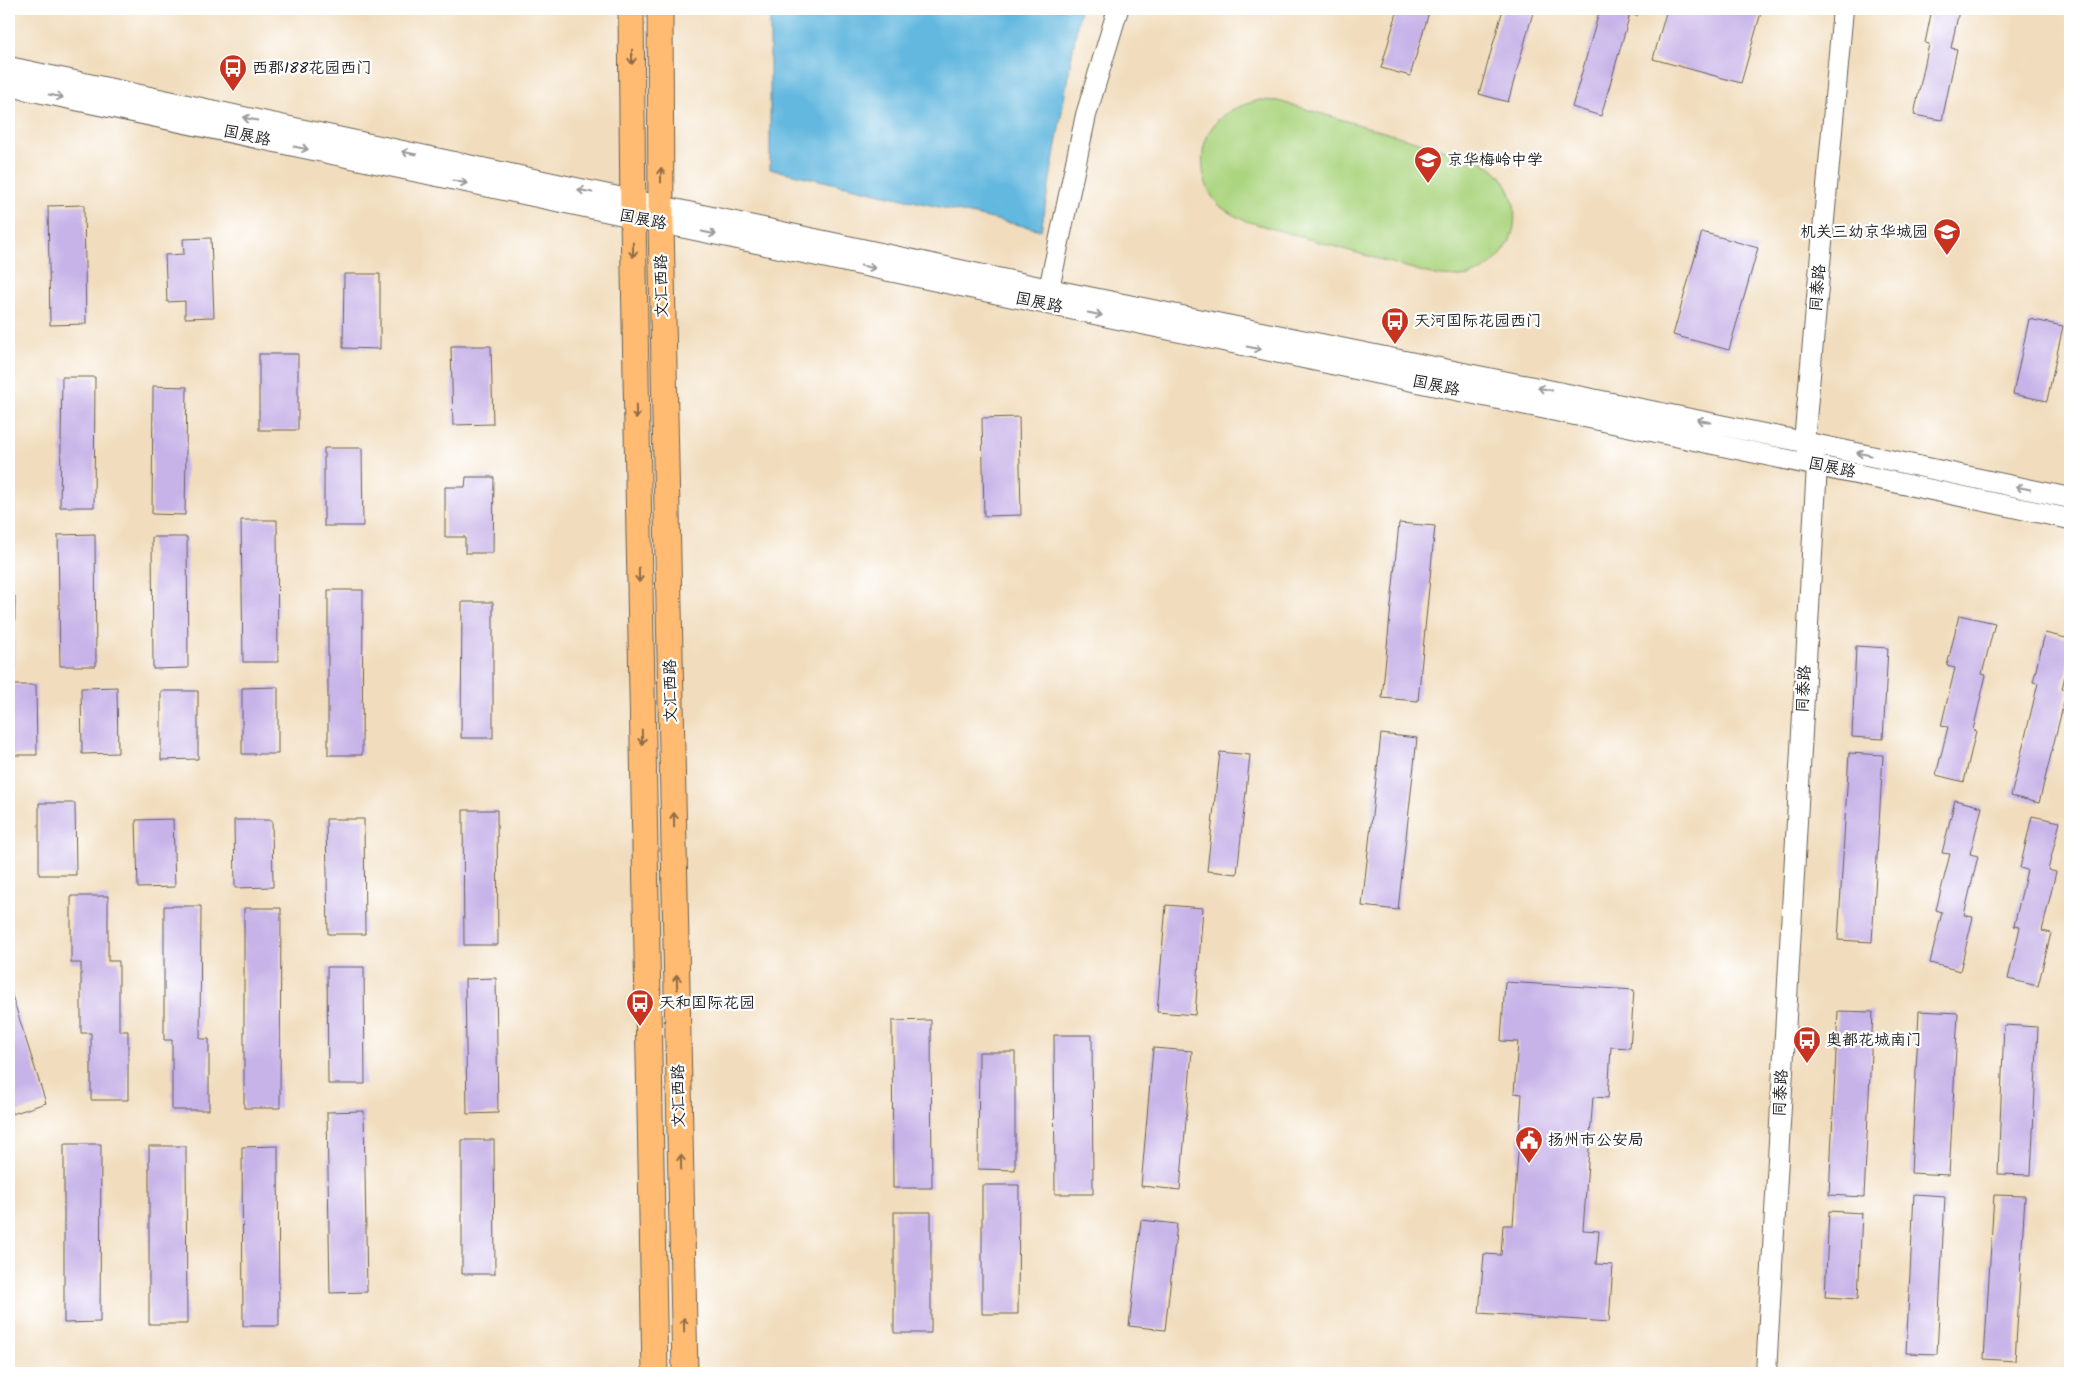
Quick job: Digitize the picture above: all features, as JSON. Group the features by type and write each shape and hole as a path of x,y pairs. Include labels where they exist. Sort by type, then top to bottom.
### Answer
{"main road":[{"name":"文汇西路","path":"631,9 632,210 655,1373"},
{"name":"文汇西路","path":"660,9 661,215 685,1373"}],"street":[{"path":"1049,289 1086,115 1118,9"},
{"name":"同泰路","path":"1804,442 1842,9"},
{"name":"国展路","path":"9,67 632,210"},
{"name":"国展路","path":"9,86 632,210 1049,289 1804,442 2070,498"},
{"name":"国展路","path":"661,215 2070,519"},
{"path":"1804,442 1817,465"},
{"name":"同泰路","path":"1766,1373 1817,465"}],"green space":[{"path":"1260,100 1278,101 1480,160 1494,170 1503,180 1513,200 1514,222 1509,243 1496,260 1483,270 1474,275 1452,277 1434,275 1246,221 1231,214 1217,203 1205,182 1203,157 1205,144 1216,122 1225,114 1242,105"}],"water":[{"path":"770,9 1080,9 1041,230 770,169"}],"building":[{"path":"1398,9 1430,9 1410,76 1381,68"},
{"path":"1503,9 1534,9 1508,102 1479,94"},
{"path":"1600,9 1639,9 1637,16 1630,14 1601,116 1572,107"},
{"path":"1667,9 1762,9 1741,83 1653,59"},
{"path":"1932,9 1959,11 1951,48 1957,49 1942,120 1914,115 1929,44 1925,43"},
{"path":"84,205 86,324 50,325 48,206"},
{"path":"1702,232 1758,248 1729,350 1673,335"},
{"path":"211,238 214,317 185,318 185,301 167,302 165,255 184,254 183,239"},
{"path":"344,274 380,274 380,349 343,348"},
{"path":"2029,319 2063,326 2047,401 2013,394"},
{"path":"451,346 491,346 493,424 453,425"},
{"path":"259,354 298,354 298,430 259,430"},
{"path":"62,377 95,377 94,507 60,507"},
{"path":"153,386 187,387 185,515 152,514"},
{"path":"1019,417 1021,515 984,516 982,418"},
{"path":"324,448 362,448 363,526 324,526"},
{"path":"466,477 494,477 493,553 465,553 465,537 445,537 445,487 465,487"},
{"path":"241,520 277,520 278,662 243,662"},
{"path":"1399,523 1435,526 1418,701 1382,698"},
{"path":"95,534 96,666 60,666 58,535"},
{"path":"152,537 187,537 188,668 153,669"},
{"path":"328,590 363,590 362,755 328,755"},
{"path":"9,596 15,596 14,666 9,666"},
{"path":"462,602 493,602 493,738 461,738"},
{"path":"1959,615 1995,623 1982,674 1986,675 1973,730 1976,731 1964,782 1936,775 1948,727 1941,726 1955,668 1947,666"},
{"path":"2045,633 2070,639 2070,653 2062,689 2067,690 2039,803 2011,796 2038,683 2033,682"},
{"path":"1856,646 1888,648 1883,739 1852,737"},
{"path":"9,685 36,685 37,755 9,755"},
{"path":"117,687 118,753 82,754 81,688"},
{"path":"278,687 278,754 242,754 242,688"},
{"path":"161,691 198,691 198,759 161,760"},
{"path":"1381,734 1417,738 1398,910 1362,906"},
{"path":"1220,752 1250,755 1237,874 1207,871"},
{"path":"1849,753 1883,755 1872,942 1838,940"},
{"path":"1955,800 1982,807 1970,854 1978,856 1964,915 1973,917 1960,971 1930,963 1942,912 1936,910 1950,854 1942,853"},
{"path":"39,803 75,803 76,875 39,875"},
{"path":"463,810 497,810 498,945 464,945"},
{"path":"2032,816 2060,822 2048,870 2056,872 2042,931 2051,933 2038,986 2008,979 2020,927 2014,926 2027,870 2020,868"},
{"path":"173,819 175,887 138,888 136,820"},
{"path":"326,819 364,819 365,934 328,934"},
{"path":"234,820 272,820 273,887 235,888"},
{"path":"71,896 108,896 108,961 119,961 119,1031 128,1031 128,1100 91,1100 91,1033 81,1033 81,963 71,963"},
{"path":"1166,905 1203,908 1195,1015 1157,1012"},
{"path":"164,906 201,906 200,1039 209,1039 209,1110 172,1110 172,1040 164,1040"},
{"path":"244,908 281,908 280,1108 244,1108"},
{"path":"327,967 364,967 365,1084 328,1084"},
{"path":"496,978 498,1113 467,1114 465,979"},
{"path":"1505,982 1634,990 1630,1048 1611,1047 1608,1098 1593,1097 1583,1230 1599,1231 1596,1264 1613,1265 1609,1322 1479,1313 1484,1254 1501,1255 1503,1225 1513,1225 1522,1094 1514,1093 1518,1042 1501,1041"},
{"path":"9,986 46,1103 12,1114 9,1104"},
{"path":"1838,1011 1873,1012 1864,1197 1829,1195"},
{"path":"1919,1011 1958,1013 1949,1175 1911,1173"},
{"path":"931,1020 932,1188 893,1188 892,1021"},
{"path":"2004,1025 2038,1027 2031,1175 1998,1174"},
{"path":"1054,1035 1092,1035 1093,1194 1055,1194"},
{"path":"1153,1048 1192,1051 1180,1190 1141,1186"},
{"path":"979,1052 1015,1052 1015,1170 978,1169"},
{"path":"364,1111 367,1292 330,1293 327,1112"},
{"path":"462,1140 494,1140 495,1274 462,1274"},
{"path":"64,1144 101,1144 100,1322 64,1323"},
{"path":"149,1146 186,1146 187,1324 149,1324"},
{"path":"278,1146 279,1326 243,1326 242,1147"},
{"path":"982,1185 1019,1185 1018,1314 982,1314"},
{"path":"1914,1194 1945,1196 1937,1354 1906,1353"},
{"path":"1994,1195 2025,1196 2015,1361 1984,1359"},
{"path":"1829,1211 1862,1213 1858,1299 1825,1297"},
{"path":"894,1212 931,1212 931,1333 894,1333"},
{"path":"1141,1220 1177,1224 1165,1330 1129,1326"}],"place":[{"name":"西郡188花园西门","path":"233,92"},
{"name":"京华梅岭中学","path":"1428,184"},
{"name":"机关三幼京华城园","path":"1947,256"},
{"name":"天河国际花园西门","path":"1395,345"},
{"name":"天和国际花园","path":"640,1027"},
{"name":"奥都花城南门","path":"1807,1064"},
{"name":"扬州市公安局","path":"1529,1164"}]}
